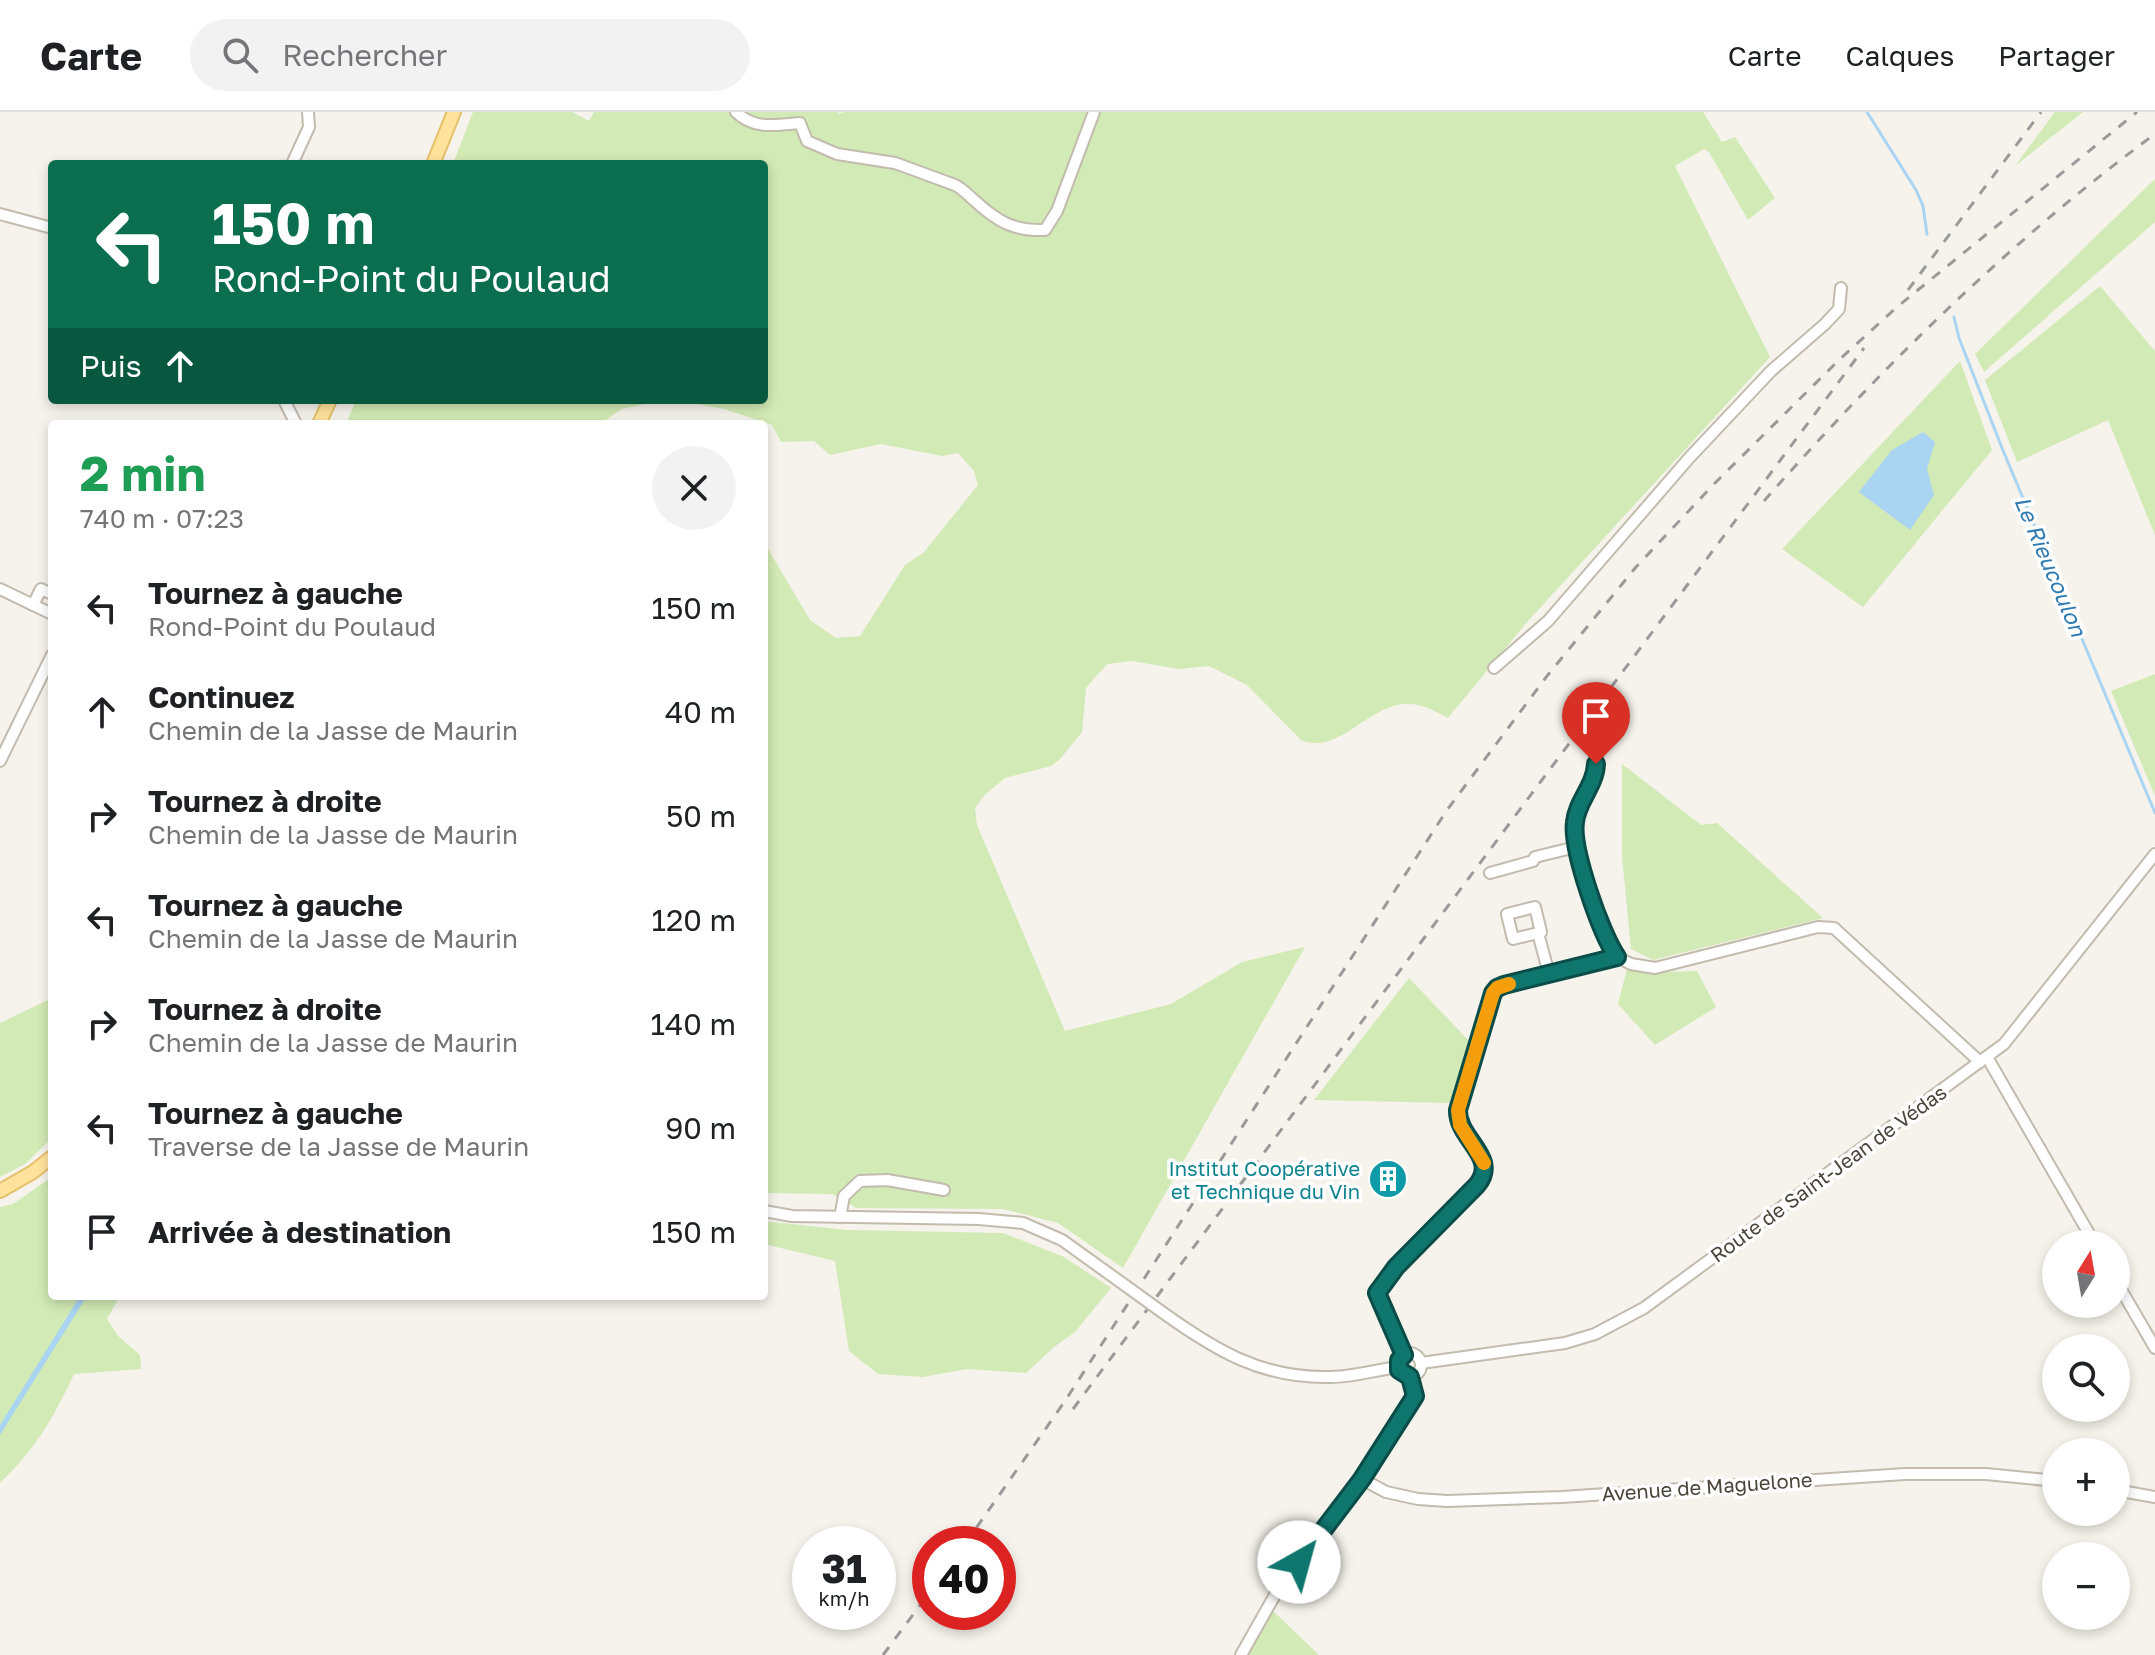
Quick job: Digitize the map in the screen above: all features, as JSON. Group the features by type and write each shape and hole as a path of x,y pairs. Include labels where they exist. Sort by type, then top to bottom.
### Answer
{"main road":[{"path":"435,160 454,112"},
{"path":"0,1191 48,1160"}],"street":[{"path":"294,160 309,127 308,112"},
{"path":"736,112 748,122 758,125 800,123 807,141 837,154 895,163 963,189 1008,225 1023,231 1045,230 1057,211 1094,112"},
{"path":"0,214 48,227"},
{"path":"1494,668 1548,621 1690,457 1771,371 1839,309 1841,288"},
{"path":"0,589 48,612"},
{"path":"33,605 41,589 48,592"},
{"path":"0,761 48,663"},
{"path":"1570,724 1584,733 1594,748 1595,771 1575,820 1576,847 1605,933 1617,957 1631,964 1655,968 1818,927 1834,928 1984,1060 2087,1230"},
{"path":"1490,873 1576,847"},
{"name":"Route de Saint-Jean de Védas","path":"1421,1363 1565,1343 1595,1334 1644,1308 1984,1060 2020,1027 2155,854"},
{"path":"1538,933 1549,974"},
{"path":"1404,1355 1377,1293 1396,1267 1477,1185 1484,1174 1482,1156 1460,1125 1458,1110 1493,993 1504,985 1617,957"},
{"path":"840,1217 844,1196 860,1181 887,1180 944,1190"},
{"path":"768,1212 792,1216 988,1219 1023,1223 1062,1240 1209,1345 1235,1358 1302,1376 1331,1377 1398,1367"},
{"path":"2130,1305 2155,1348"},
{"path":"1404,1355 1414,1355 1421,1363 1419,1371 1410,1377 1401,1373 1398,1367 1404,1355"},
{"path":"1241,1655 1280,1586 1362,1479 1410,1407 1415,1396 1410,1377"},
{"name":"Avenue de Maguelone","path":"1362,1479 1386,1492 1447,1501 1576,1496 1905,1474 1971,1473 2042,1480"},
{"path":"2130,1493 2155,1497"}],"green space":[{"path":"473,112 572,112 589,121 594,112 1703,112 1722,142 1735,137 1775,198 1748,220 1709,152 1704,149 1675,166 1770,357 1527,622 1448,718 1417,705 1392,706 1341,736 1315,743 1301,740 1247,685 1209,666 1179,669 1132,661 1107,664 1086,688 1082,732 1060,759 1051,766 1005,778 975,808 977,825 1065,1031 1171,1004 1242,962 1305,947 1123,1268 1058,1223 1003,1209 856,1208 832,1194 768,1193 768,549 810,620 836,638 860,636 905,565 924,552 978,485 974,471 958,453 942,456 881,444 830,455 814,441 781,442 768,420 757,420 697,404 768,404 768,160 455,160"},
{"path":"2055,112 2083,112 2015,166"},
{"path":"2155,179 2155,222 1984,372 1975,354"},
{"path":"2100,286 2155,351 2155,535 2108,420 2017,462 1985,380"},
{"path":"1960,361 1992,450 1863,607 1782,549"},
{"path":"354,404 645,404 622,409 606,420 348,420"},
{"path":"2155,674 2155,796 2111,691"},
{"path":"1622,764 1701,825 1717,823 1823,918 1653,960 1631,949 1622,857"},
{"path":"1627,969 1697,971 1716,1007 1655,1045 1618,1004"},
{"path":"1409,978 1471,1043 1450,1103 1314,1100"},
{"path":"48,1000 48,1142 25,1164 0,1177 0,1023"},
{"path":"48,1180 48,1300 118,1300 107,1319 118,1336 140,1355 141,1369 74,1374 43,1432 0,1483 0,1207 13,1204"},
{"path":"768,1221 847,1230 1003,1233 1064,1257 1111,1288 1075,1332 1026,1373 967,1369 923,1377 878,1374 849,1351 835,1261 768,1245"},
{"path":"1271,1609 1318,1654 1318,1655 1245,1655"}],"water":[{"path":"1923,432 1935,442 1927,469 1934,495 1910,530 1859,492 1892,450"},
{"path":"78,1300 84,1300 0,1435 0,1425"}],"waterway":[{"name":"Le Rieucoulon","path":"1867,112 1916,190 1923,206 1927,234"},
{"name":"Le Rieucoulon","path":"1954,317 1959,338 2002,448 2155,813"}],"railway":[{"path":"1908,290 2041,112"},
{"path":"978,1526 1065,1401 1447,810 1547,676 1636,567 1715,483 1897,307 2137,112"},
{"path":"1764,501 1855,402 1999,261 2155,134"},
{"path":"1073,1409 1864,348"},
{"path":"883,1655 912,1616"}],"slow traffic":[{"path":"1484,1163 1463,1132 1458,1110 1493,993 1509,984"}],"place":[{"name":"Institut Coopérative et Technique du Vin","path":"1388,1179"}],"route":[{"path":"1299,1562 1362,1479 1415,1396 1410,1377 1399,1370 1399,1360 1404,1355 1377,1293 1396,1267 1477,1185 1484,1174 1482,1156 1463,1132 1458,1110 1493,993 1504,985 1617,957 1585,876 1574,834 1578,810 1591,785 1596,764"}]}
